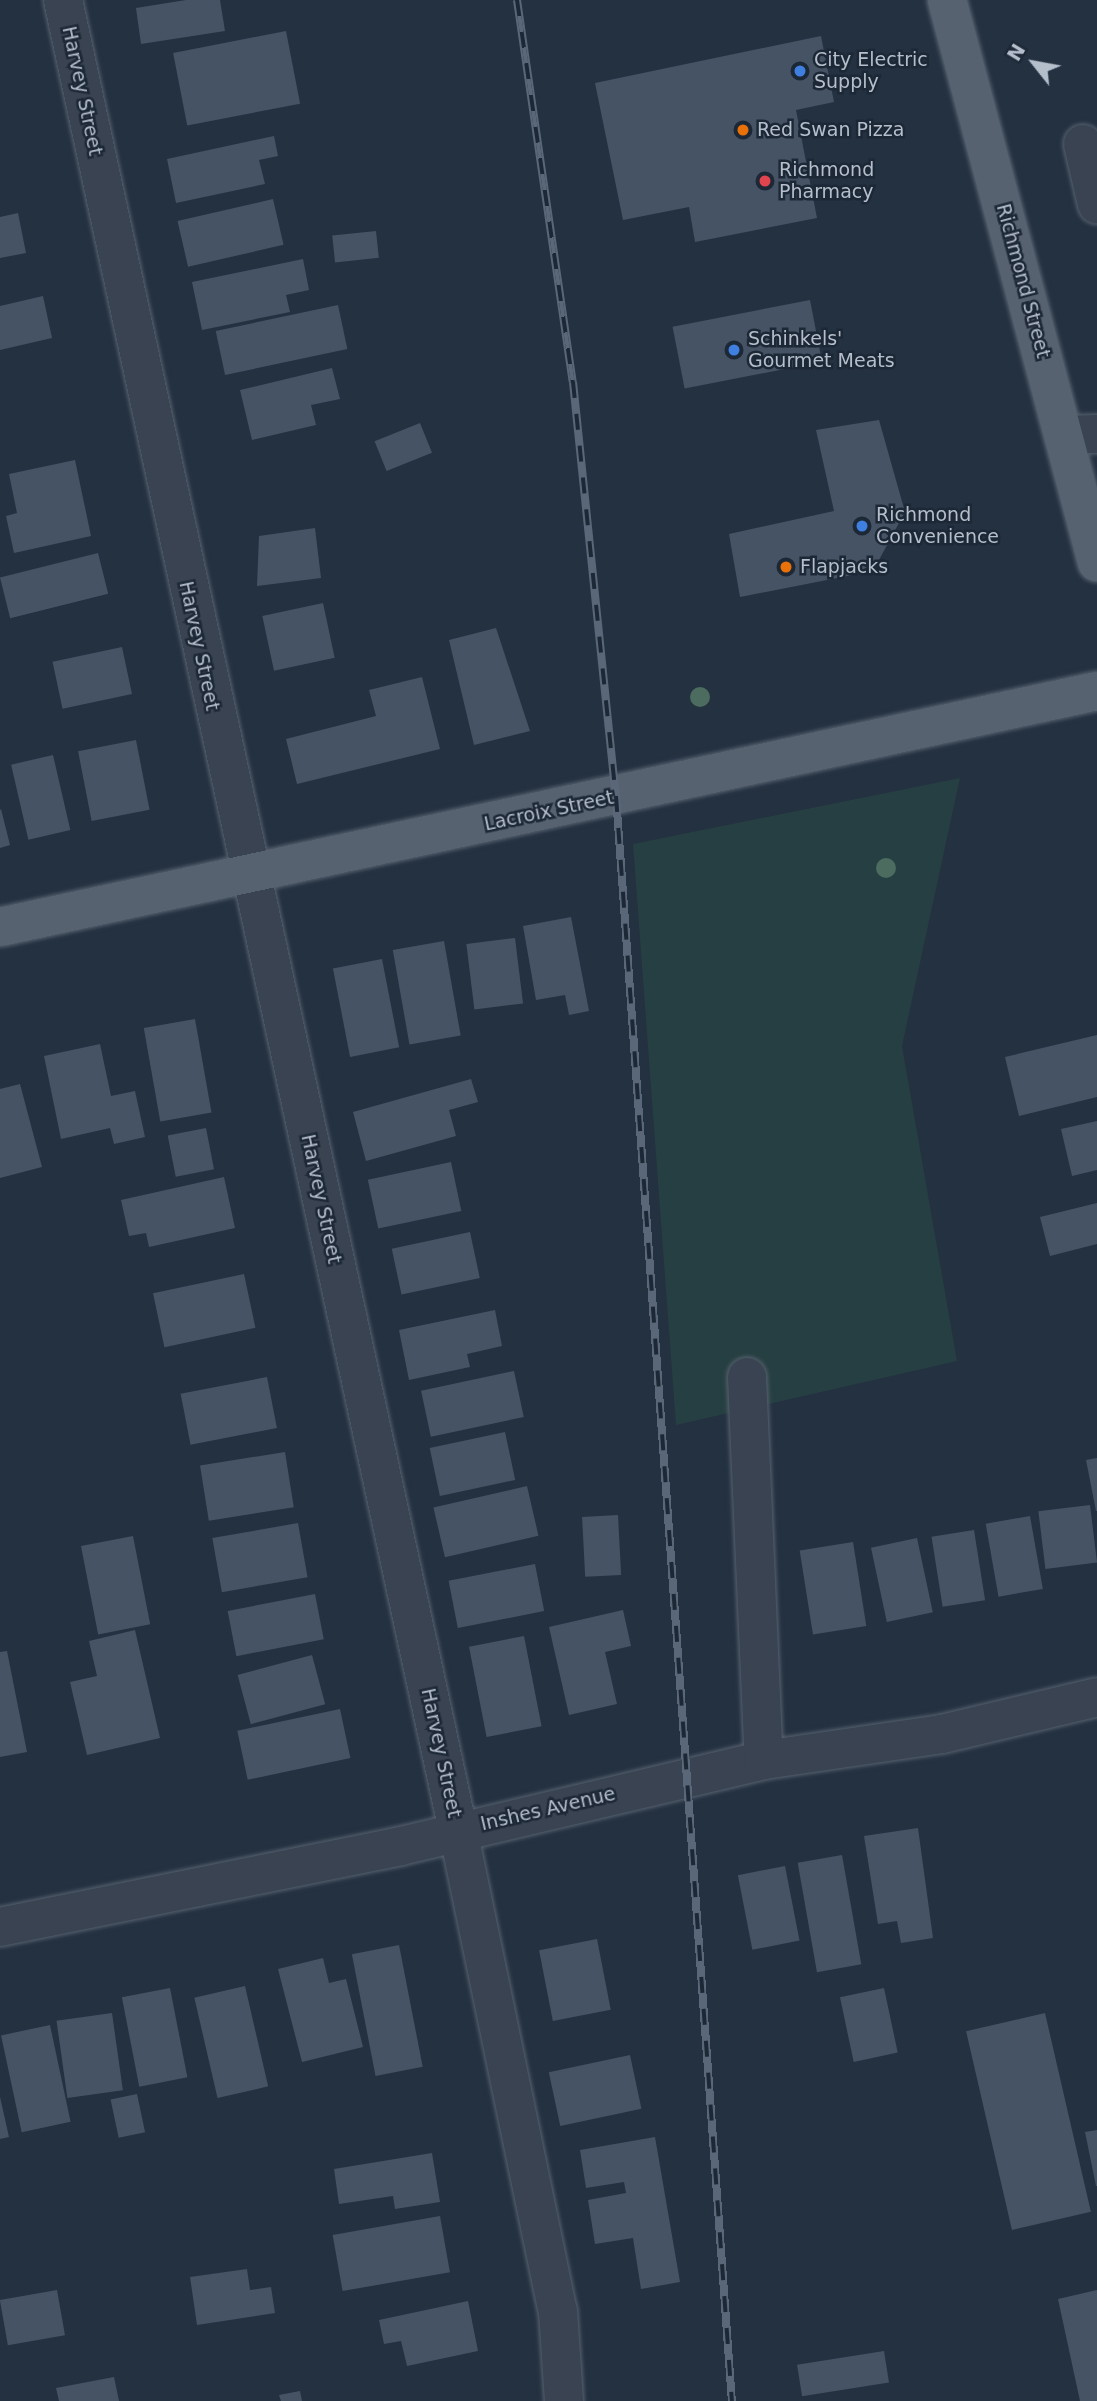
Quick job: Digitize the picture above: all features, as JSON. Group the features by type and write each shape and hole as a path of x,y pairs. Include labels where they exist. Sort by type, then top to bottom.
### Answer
{"main road":[{"name":"Richmond Street","path":"947,0 1081,434 1097,562"},
{"name":"Lacroix Street","path":"0,927 1097,691"}],"street":[{"name":"Harvey Street","path":"63,0 248,874 458,1830 558,2311 564,2401"},
{"path":"1083,144 1097,204"},
{"path":"747,1377 764,1760"},
{"name":"Inshes Avenue","path":"0,1927 458,1830 764,1760 942,1734 1097,1696"}],"green space":[{"path":"960,778 902,1046 957,1361 676,1425 633,844"}],"building":[{"path":"186,0 220,0 225,31 141,44 136,8"},
{"path":"286,31 300,104 187,126 173,53"},
{"path":"821,36 834,102 796,110 817,218 695,242 689,207 623,220 595,83"},
{"path":"274,136 278,156 259,160 265,184 176,203 167,159"},
{"path":"273,199 284,245 188,267 178,221"},
{"path":"18,213 26,253 0,258 0,217"},
{"path":"376,231 379,258 335,262 332,236"},
{"path":"303,259 309,290 286,295 290,312 202,330 192,282"},
{"path":"43,296 52,338 0,350 0,306"},
{"path":"810,300 822,362 685,389 673,327"},
{"path":"338,305 347,349 225,375 216,331"},
{"path":"332,368 340,399 311,405 316,425 252,440 240,390"},
{"path":"879,420 905,512 873,571 740,597 729,534 834,511 816,430"},
{"path":"420,423 432,453 387,471 375,441"},
{"path":"75,460 91,536 14,553 6,516 17,513 9,474"},
{"path":"315,528 321,578 257,586 259,536"},
{"path":"98,553 108,594 10,618 0,577"},
{"path":"323,603 335,658 274,671 262,616"},
{"path":"496,628 530,731 474,745 449,640"},
{"path":"122,647 132,694 63,709 53,662"},
{"path":"422,677 440,749 297,784 286,739 376,716 369,690"},
{"path":"136,740 150,810 92,821 78,751"},
{"path":"53,755 70,830 28,840 11,765"},
{"path":"0,810 10,845 0,848"},
{"path":"571,917 589,1011 569,1015 565,995 536,1000 523,926"},
{"path":"515,938 523,1004 474,1009 466,944"},
{"path":"444,941 461,1036 409,1045 393,950"},
{"path":"382,959 399,1047 350,1057 333,969"},
{"path":"195,1019 211,1113 160,1122 144,1028"},
{"path":"1097,1035 1097,1097 1019,1116 1005,1057"},
{"path":"100,1044 111,1096 135,1091 145,1137 114,1144 110,1128 61,1139 44,1056"},
{"path":"471,1079 478,1102 449,1110 456,1136 366,1161 353,1112"},
{"path":"20,1084 42,1167 0,1178 0,1089"},
{"path":"1097,1121 1097,1170 1072,1176 1061,1129"},
{"path":"206,1128 214,1169 176,1177 168,1135"},
{"path":"451,1162 461,1211 378,1229 368,1180"},
{"path":"224,1177 235,1228 149,1247 146,1233 129,1236 121,1200"},
{"path":"1097,1203 1097,1244 1050,1256 1040,1217"},
{"path":"470,1232 480,1278 402,1295 392,1249"},
{"path":"244,1274 255,1328 164,1347 153,1293"},
{"path":"495,1310 502,1346 467,1354 470,1367 409,1380 399,1330"},
{"path":"514,1371 524,1417 431,1437 421,1391"},
{"path":"267,1377 277,1428 191,1445 181,1394"},
{"path":"505,1432 515,1480 440,1496 430,1448"},
{"path":"285,1452 294,1507 209,1521 200,1465"},
{"path":"1097,1458 1097,1511 1096,1511 1086,1460"},
{"path":"527,1486 538,1536 445,1557 433,1508"},
{"path":"1090,1505 1097,1563 1045,1569 1038,1511"},
{"path":"618,1515 621,1575 585,1577 582,1517"},
{"path":"1030,1516 1043,1589 999,1597 986,1524"},
{"path":"298,1523 308,1577 222,1592 212,1538"},
{"path":"974,1530 985,1600 943,1607 932,1537"},
{"path":"133,1536 150,1624 98,1634 81,1546"},
{"path":"917,1538 933,1612 887,1622 871,1548"},
{"path":"853,1542 866,1626 813,1634 800,1550"},
{"path":"535,1564 544,1611 458,1628 449,1581"},
{"path":"315,1594 324,1639 236,1656 228,1611"},
{"path":"623,1610 631,1646 605,1652 617,1704 569,1715 549,1627"},
{"path":"135,1630 160,1738 87,1755 70,1682 97,1676 89,1641"},
{"path":"524,1636 542,1726 487,1737 469,1647"},
{"path":"7,1651 27,1752 0,1757 0,1652"},
{"path":"312,1655 325,1704 251,1724 238,1675"},
{"path":"340,1709 350,1758 248,1780 237,1731"},
{"path":"918,1828 933,1938 901,1943 897,1921 878,1924 864,1836"},
{"path":"842,1855 861,1964 817,1972 798,1863"},
{"path":"785,1866 800,1941 752,1950 738,1875"},
{"path":"597,1939 611,2010 553,2021 539,1950"},
{"path":"399,1945 423,2067 376,2076 352,1954"},
{"path":"323,1958 329,1983 346,1979 363,2047 302,2062 278,1969"},
{"path":"245,1986 268,2086 218,2098 194,1998"},
{"path":"170,1988 187,2077 139,2087 122,1997"},
{"path":"884,1988 898,2053 854,2062 840,1997"},
{"path":"112,2013 123,2090 67,2098 57,2021"},
{"path":"1045,2013 1091,2212 1012,2230 966,2031"},
{"path":"50,2025 71,2122 22,2132 1,2035"},
{"path":"630,2055 641,2109 560,2126 549,2072"},
{"path":"137,2094 145,2132 119,2138 111,2100"},
{"path":"0,2097 9,2137 0,2139"},
{"path":"1097,2130 1097,2186 1096,2186 1085,2132"},
{"path":"655,2137 680,2282 641,2289 633,2238 595,2244 588,2200 626,2193 624,2182 586,2188 580,2150"},
{"path":"432,2153 440,2202 395,2209 393,2196 339,2204 334,2169"},
{"path":"440,2216 450,2272 343,2291 333,2235"},
{"path":"247,2269 250,2290 271,2287 275,2313 197,2325 190,2277"},
{"path":"57,2290 65,2335 8,2345 0,2300"},
{"path":"1097,2290 1097,2401 1080,2401 1058,2299"},
{"path":"468,2301 478,2351 407,2366 401,2341 384,2344 379,2320"},
{"path":"884,2351 889,2383 802,2396 797,2365"},
{"path":"114,2377 119,2401 59,2401 56,2388"},
{"path":"300,2391 302,2401 281,2401 279,2395"}],"railway":[{"path":"517,0 573,382 616,796 732,2401"}],"place":[{"name":"City Electric Supply","path":"800,71"},
{"name":"Red Swan Pizza","path":"743,130"},
{"name":"Richmond Pharmacy","path":"765,181"},
{"name":"Schinkels' Gourmet Meats","path":"734,350"},
{"name":"Richmond Convenience","path":"862,526"},
{"name":"Flapjacks","path":"786,567"}]}
